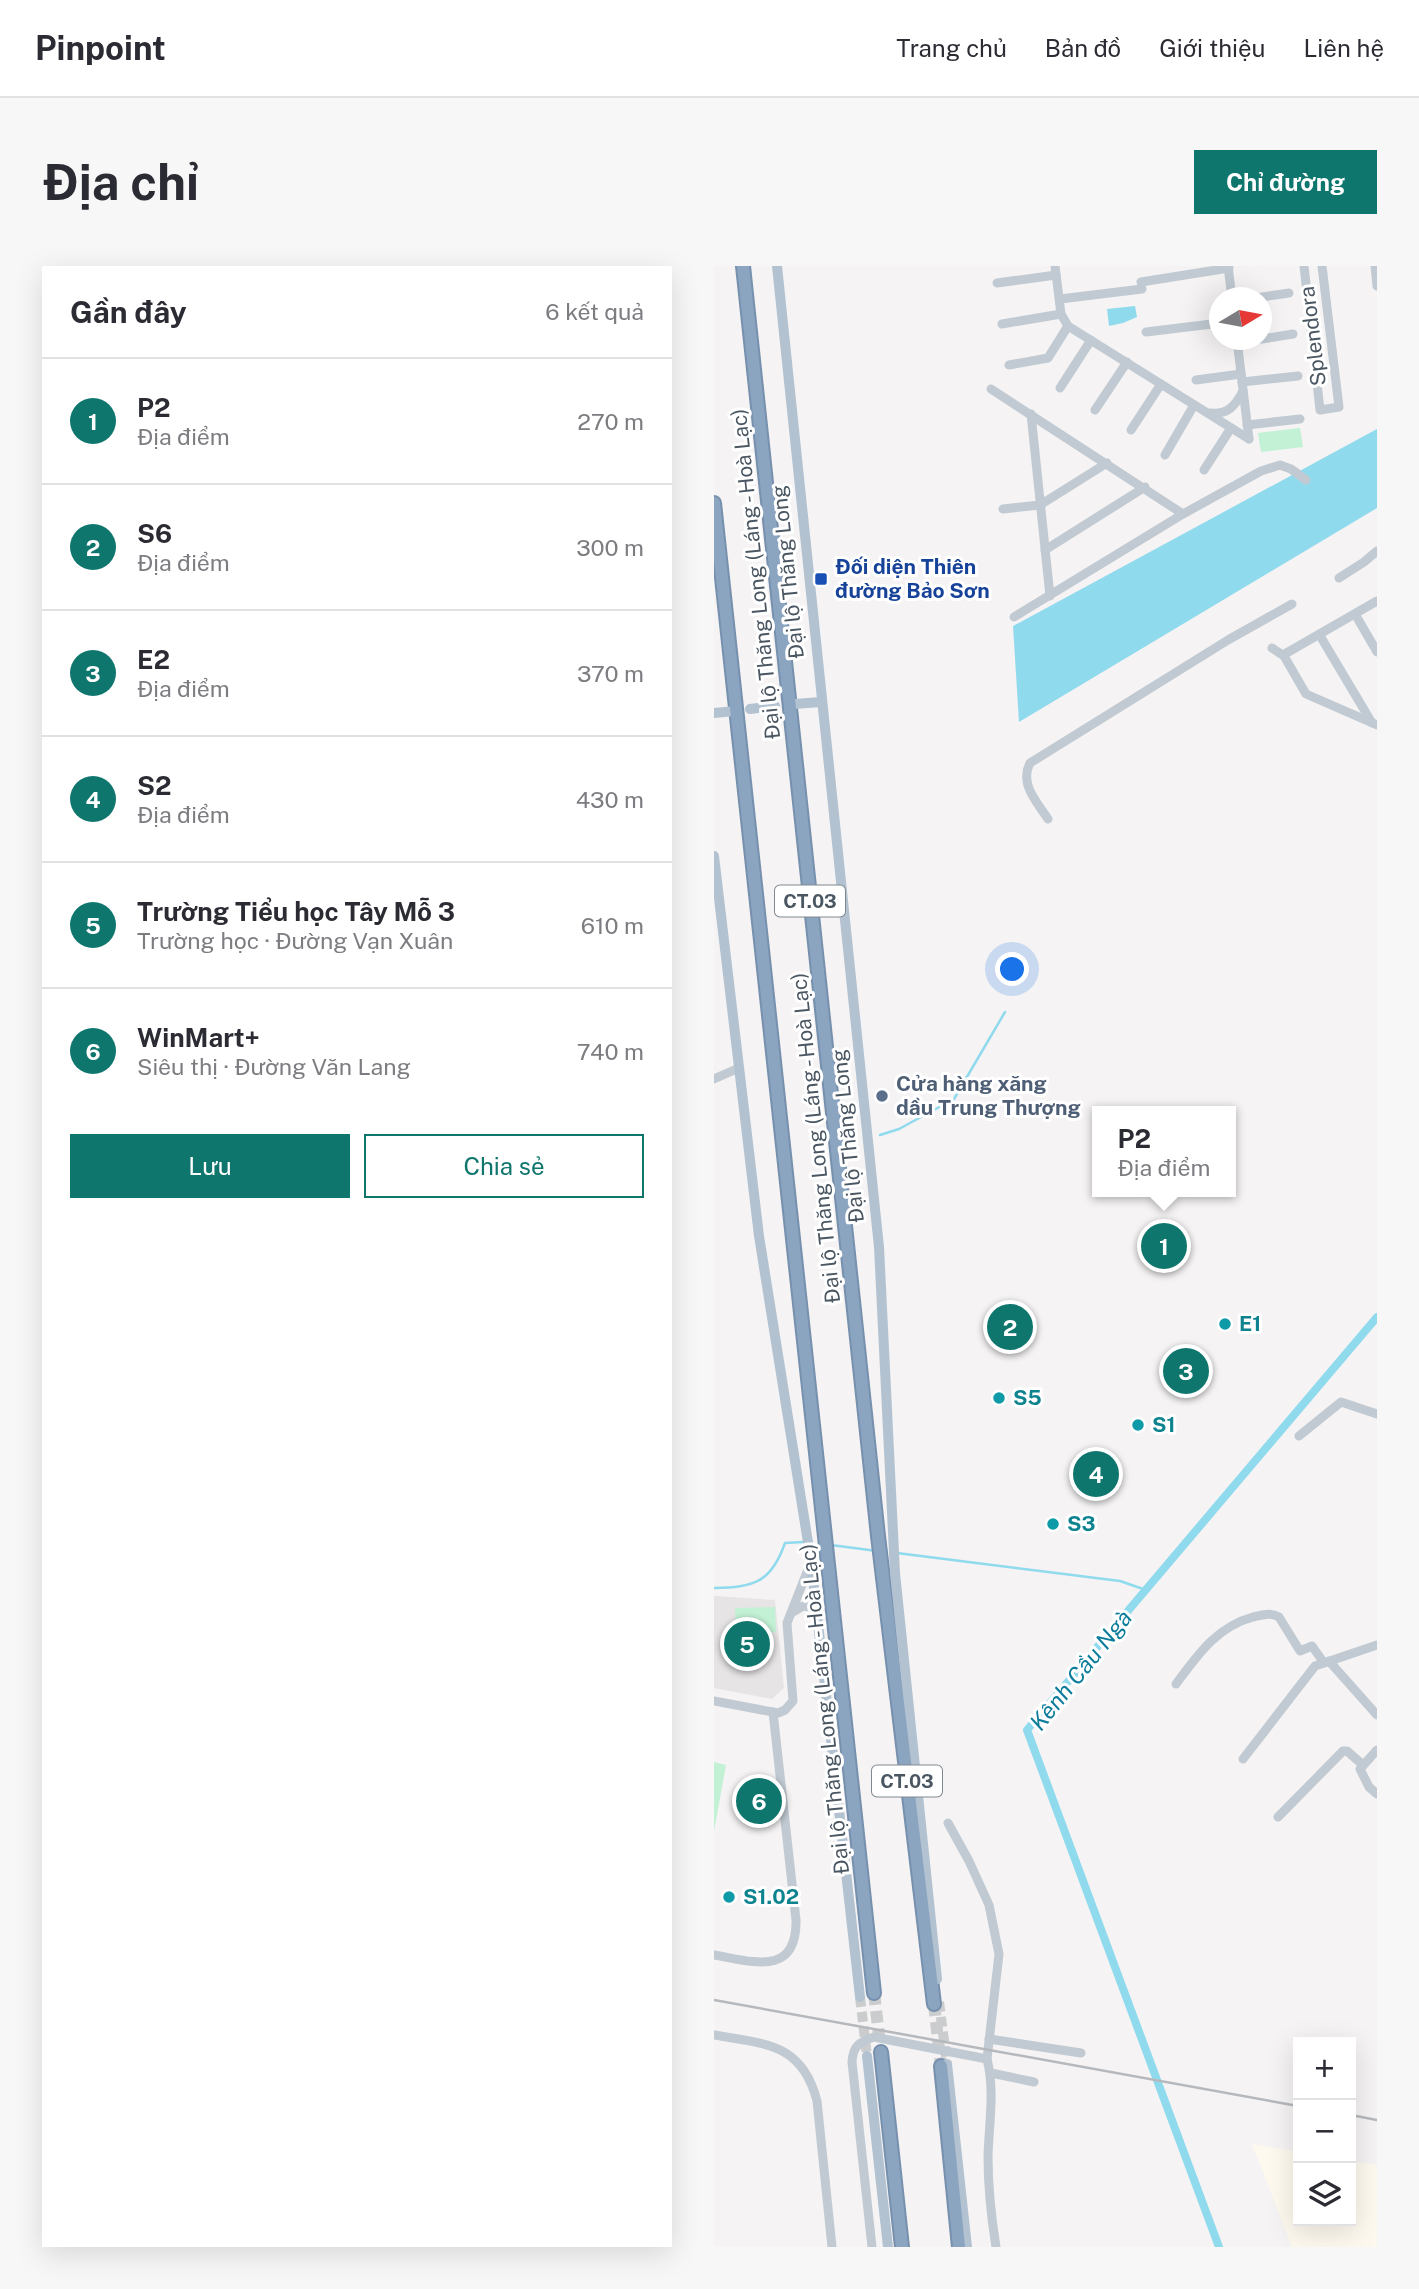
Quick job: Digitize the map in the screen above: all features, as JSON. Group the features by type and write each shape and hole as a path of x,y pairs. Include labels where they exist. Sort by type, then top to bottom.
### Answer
{"highway":[{"name":"Đại lộ Thăng Long (Láng - Hoà Lạc)","path":"743,266 880,1558 937,2003"},
{"name":"Đại lộ Thăng Long (Láng - Hoà Lạc)","path":"714,503 874,1993"},
{"path":"880,2052 902,2247"},
{"path":"944,2065 959,2247"}],"main road":[{"name":"Đại lộ Thăng Long","path":"777,266 880,1258 895,1573 937,2003"},
{"path":"794,704 821,702"},
{"path":"750,709 775,706"},
{"path":"714,713 734,710"},
{"path":"714,856 759,1236 811,1560 860,1997"},
{"path":"867,2056 888,2247"},
{"path":"944,2065 967,2247"}],"street":[{"name":"Splendora","path":"1304,266 1321,410 1339,407 1322,266"},
{"path":"1375,266 1377,286"},
{"path":"1060,299 1141,286 1228,267 1231,287"},
{"path":"997,283 1056,271 1061,314 1069,326 1249,439 1238,350"},
{"path":"1272,296 1289,293"},
{"path":"1002,324 1061,314"},
{"path":"1146,332 1209,324"},
{"path":"1009,365 1048,358 1069,326"},
{"path":"1272,337 1293,334"},
{"path":"1060,388 1091,340"},
{"path":"1095,410 1127,362"},
{"path":"1196,380 1242,383 1298,376"},
{"path":"1198,407 1210,413 1226,412 1233,407 1242,383"},
{"path":"1131,430 1161,384"},
{"path":"991,390 1183,514"},
{"path":"1164,455 1198,407"},
{"path":"1031,415 1050,596"},
{"path":"1247,425 1300,419"},
{"path":"1204,470 1231,428"},
{"path":"1003,509 1040,505 1107,463"},
{"path":"1014,617 1183,514 1273,466 1292,469 1306,480"},
{"path":"1045,550 1145,488"},
{"path":"1339,578 1364,562 1376,558"},
{"path":"1283,655 1377,601"},
{"path":"1048,819 1029,790 1026,774 1030,763 1228,640 1292,604"},
{"path":"1354,614 1377,652"},
{"path":"1319,634 1375,724"},
{"path":"1272,648 1283,655 1306,694 1375,724"},
{"path":"714,1079 739,1068"},
{"path":"1299,1436 1340,1402 1377,1415"},
{"path":"714,1701 773,1712 781,1713 785,1710 794,1696 787,1635 789,1615 811,1560"},
{"path":"789,1615 803,1606 817,1608"},
{"path":"1176,1684 1211,1639 1221,1631 1243,1620 1268,1614 1279,1617 1300,1651 1312,1646 1377,1715"},
{"path":"1243,1759 1315,1666 1377,1645"},
{"path":"714,1955 765,1964 781,1957 795,1939 773,1712"},
{"path":"1377,1750 1360,1769 1377,1794"},
{"path":"1278,1817 1343,1751 1347,1751 1363,1765"},
{"path":"948,1823 989,1905 999,1954 987,2059 991,2073 988,2197 996,2247"},
{"path":"714,2035 776,2047 794,2059 809,2078 817,2101 832,2247"},
{"path":"872,2247 852,2062 855,2047 860,2041 874,2038 987,2059"},
{"path":"989,2039 1081,2053"},
{"path":"991,2073 1034,2082"}],"shaded area":[{"path":"714,1596 775,1600 784,1688 772,1699 714,1688"},
{"path":"1252,2144 1293,2151 1293,2226 1356,2226 1356,2162 1377,2165 1377,2247 1292,2247"}],"green space":[{"path":"1300,428 1303,447 1261,452 1258,433"},
{"path":"775,1607 776,1632 736,1634 735,1608"},
{"path":"714,1762 726,1765 714,1831"}],"water":[{"path":"1135,306 1137,317 1109,326 1107,309"},
{"path":"1377,429 1377,508 1019,722 1013,626"}],"waterway":[{"path":"880,1135 899,1129 954,1099 1005,1012"},
{"name":"Kênh Cầu Ngà","path":"1219,2247 1027,1730 1377,1317"},
{"path":"714,1588 740,1586 759,1580 774,1567 785,1543 803,1542"},
{"path":"831,1545 877,1551"},
{"path":"897,1553 1120,1581 1146,1590"}],"tunnel":[{"path":"874,1993 881,2052"},
{"path":"860,1997 867,2056"},
{"path":"939,2002 947,2064"},
{"path":"934,2004 941,2066"}],"railway":[{"path":"714,2000 1293,2105"},
{"path":"1356,2116 1377,2120"}],"place":[{"name":"Đối diện Thiên đường Bảo Sơn","path":"821,579"},
{"name":"Cửa hàng xăng dầu Trung Thượng","path":"882,1096"},
{"name":"P2","path":"1164,1246"},
{"name":"E1","path":"1225,1324"},
{"name":"S6","path":"1010,1327"},
{"name":"E2","path":"1186,1371"},
{"name":"S5","path":"999,1398"},
{"name":"S1","path":"1138,1425"},
{"name":"S2","path":"1096,1474"},
{"name":"S3","path":"1053,1524"},
{"name":"Trường Tiểu học Tây Mỗ 3","path":"747,1644"},
{"name":"WinMart+","path":"759,1801"},
{"name":"S1.02","path":"729,1897"}]}
